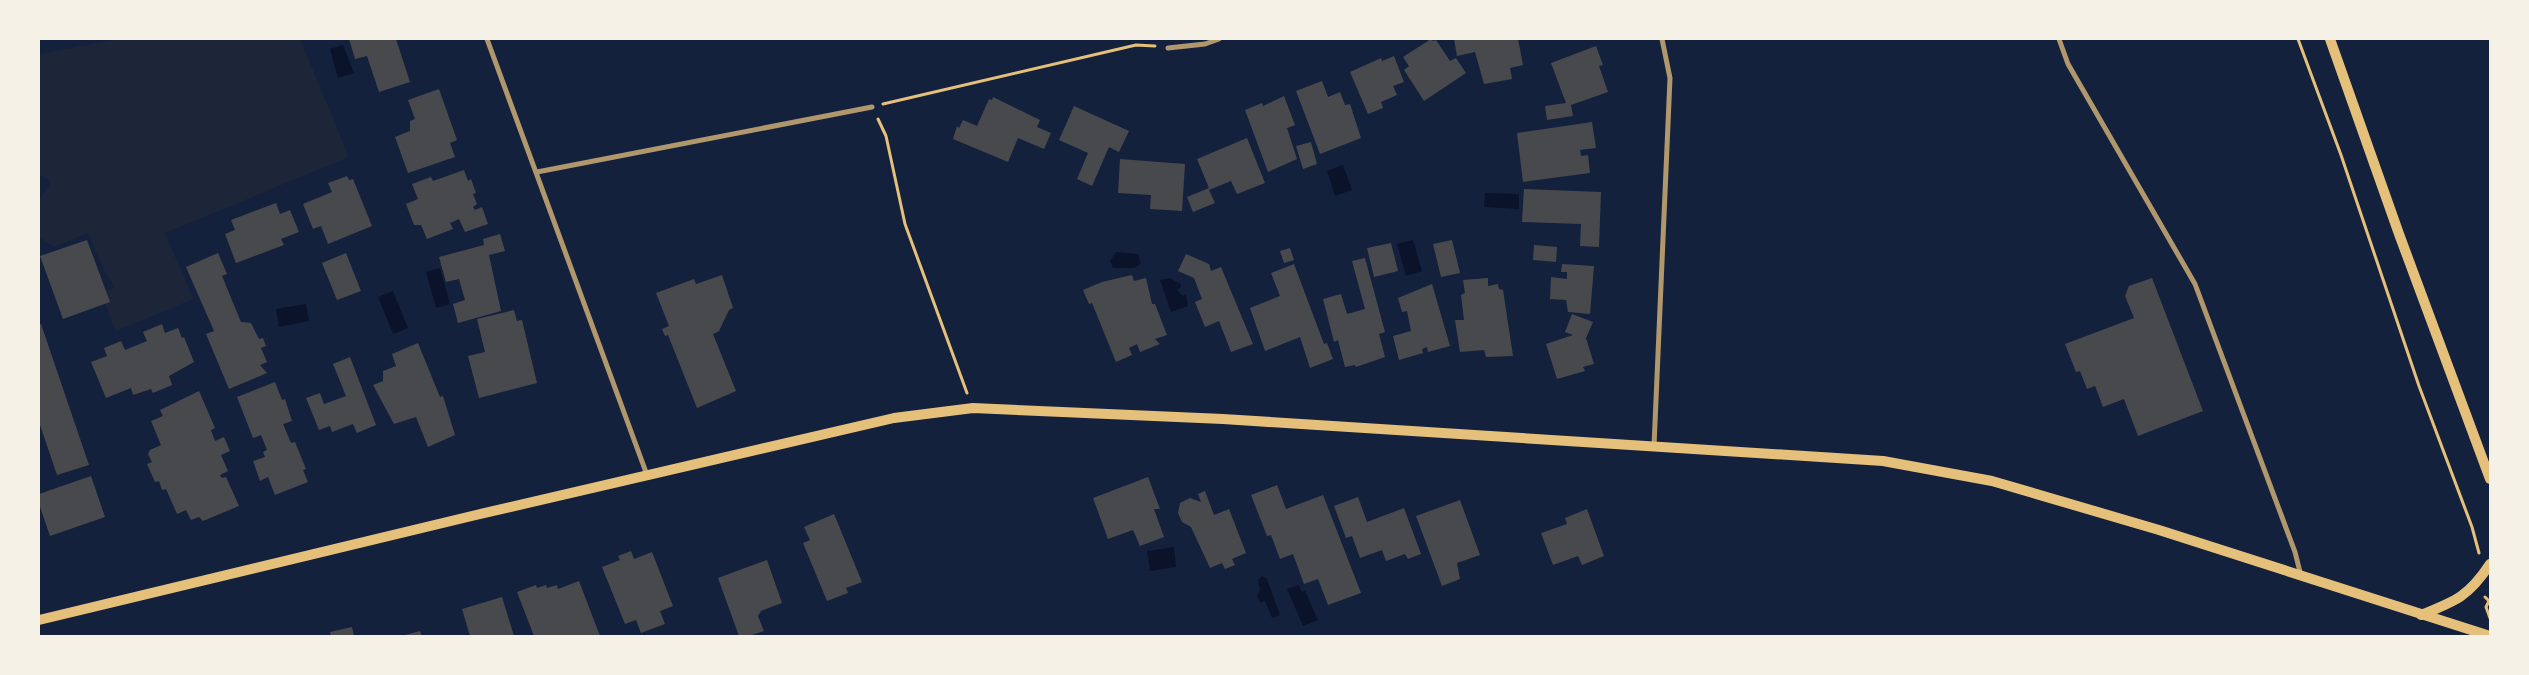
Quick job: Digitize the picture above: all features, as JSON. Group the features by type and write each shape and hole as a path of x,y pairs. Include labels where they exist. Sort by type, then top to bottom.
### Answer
{"main road":[{"path":"2330,39 2399,234 2490,478"},
{"path":"39,620 894,418 973,408 1205,418 1654,446 1883,461 1938,469 1992,481 2150,527 2301,577 2490,636"},
{"path":"2421,615 2452,603 2476,586 2490,564"}],"street":[{"path":"487,39 647,475"},
{"path":"1168,48 1205,44 1219,39"},
{"path":"1654,446 1670,78 1662,39"},
{"path":"2059,39 2068,64 2195,284 2295,552 2301,577"},
{"path":"537,172 872,107"}],"path":[{"path":"2298,39 2341,155 2419,386 2472,527 2479,552 2475,559"},
{"path":"973,408 905,224 886,136 872,107 1136,45 1168,48"},
{"path":"2489,601 2486,607 2490,618"}],"shaded area":[{"path":"120,39 300,39 349,157 165,233 193,299 116,331 101,294 115,287 105,272 88,233 54,247 39,237 39,201 51,182 39,174 39,54"},
{"path":"343,45 354,73 338,78 330,49"},
{"path":"1343,165 1352,190 1335,196 1327,171"},
{"path":"1485,193 1519,194 1519,209 1484,207"},
{"path":"1413,240 1422,271 1406,276 1397,244"},
{"path":"1116,252 1138,254 1141,264 1134,268 1113,268 1110,261"},
{"path":"440,268 450,304 436,308 426,272"},
{"path":"1170,278 1181,284 1181,287 1177,290 1183,296 1186,294 1188,306 1171,312 1160,280"},
{"path":"393,291 408,328 393,334 378,297"},
{"path":"306,304 309,321 279,327 276,309"},
{"path":"1174,547 1176,567 1150,571 1147,551"},
{"path":"1262,576 1267,579 1280,615 1272,618 1265,601 1260,603 1257,596 1260,590 1258,580"},
{"path":"1299,585 1301,591 1305,591 1318,620 1303,626 1287,589"}],"building":[{"path":"349,39 396,39 410,82 379,92 367,56 355,59"},
{"path":"1431,39 1433,41 1436,40 1450,61 1456,58 1466,73 1424,101 1404,70 1409,66 1403,57"},
{"path":"1454,39 1518,39 1523,65 1510,68 1512,79 1484,84 1475,52 1457,56"},
{"path":"1596,46 1603,65 1599,66 1608,92 1571,105 1573,116 1547,120 1545,106 1566,103 1551,63"},
{"path":"1394,56 1404,82 1393,86 1397,95 1381,102 1383,108 1368,114 1350,72 1381,58 1382,61"},
{"path":"1322,81 1328,97 1340,92 1345,105 1350,104 1361,138 1320,154 1296,91"},
{"path":"439,89 457,140 450,143 455,157 408,173 395,137 410,131 410,121 415,119 408,100"},
{"path":"1284,96 1295,125 1287,128 1297,159 1268,172 1245,110 1262,103 1263,106"},
{"path":"993,97 1040,120 1037,127 1051,133 1044,149 1018,138 1008,162 953,139 957,126 959,128 963,120 977,126 989,99 992,100"},
{"path":"1074,106 1129,131 1119,152 1109,147 1092,186 1077,179 1088,153 1059,140"},
{"path":"1592,122 1596,148 1580,150 1581,156 1588,155 1590,173 1523,182 1517,133"},
{"path":"1247,138 1265,183 1237,194 1231,181 1209,190 1215,203 1193,212 1187,197 1209,188 1197,159"},
{"path":"1311,142 1317,164 1303,169 1296,146"},
{"path":"1120,159 1185,164 1182,211 1150,209 1151,195 1118,193"},
{"path":"464,170 468,181 471,179 476,193 473,194 477,204 473,207 475,210 482,207 488,224 465,232 459,219 450,223 453,229 427,239 421,225 414,225 406,204 418,199 412,184 431,177 433,181"},
{"path":"347,176 349,180 353,179 372,226 328,244 321,226 313,229 303,204 332,192 328,183"},
{"path":"1524,189 1601,192 1599,247 1580,246 1581,224 1522,222"},
{"path":"276,203 280,214 290,210 299,232 281,239 284,245 236,263 225,234 235,230 231,220"},
{"path":"500,234 505,251 489,255 501,311 458,323 453,304 465,300 459,279 446,282 439,257 484,245 483,239"},
{"path":"87,240 110,302 63,319 40,256"},
{"path":"1452,240 1460,273 1441,277 1433,244"},
{"path":"1391,243 1398,271 1374,277 1367,248"},
{"path":"1534,245 1557,247 1556,262 1533,260"},
{"path":"1290,248 1294,260 1284,263 1280,251"},
{"path":"218,253 227,274 222,276 241,322 251,323 259,339 263,338 266,346 261,348 267,362 260,365 267,373 229,389 206,334 214,331 186,267"},
{"path":"346,253 361,291 337,300 322,263"},
{"path":"1186,254 1209,264 1211,271 1221,267 1253,344 1231,352 1219,321 1205,327 1195,302 1202,299 1194,278 1178,271"},
{"path":"1365,258 1385,332 1379,334 1385,357 1356,367 1355,365 1345,367 1338,340 1334,342 1323,299 1341,294 1347,314 1365,309 1352,261"},
{"path":"1294,264 1324,344 1327,343 1333,359 1310,368 1300,337 1265,351 1250,308 1280,296 1271,273"},
{"path":"1562,264 1594,266 1590,314 1568,312 1566,300 1550,299 1551,277 1567,279 1567,272 1561,272"},
{"path":"722,275 733,308 729,310 719,331 713,334 736,391 697,408 668,335 665,336 662,329 669,326 656,293 694,279 696,284"},
{"path":"1132,275 1134,281 1146,278 1152,304 1155,304 1167,335 1155,339 1160,344 1140,352 1137,344 1129,348 1132,355 1116,362 1092,303 1089,304 1083,290 1102,282"},
{"path":"1488,278 1488,286 1498,284 1499,289 1503,290 1513,356 1486,357 1484,350 1460,352 1455,320 1464,320 1461,295 1465,293 1463,280"},
{"path":"2152,278 2203,411 2138,436 2124,399 2103,407 2095,386 2087,389 2080,371 2076,372 2065,344 2134,318 2125,296 2129,286"},
{"path":"1432,284 1450,346 1428,352 1427,347 1422,349 1423,353 1399,360 1393,336 1411,331 1407,311 1402,312 1398,298"},
{"path":"514,310 517,321 522,320 537,383 479,398 468,356 485,352 477,319"},
{"path":"1572,314 1593,322 1586,338 1594,364 1583,367 1585,371 1557,379 1546,344 1573,335 1565,332"},
{"path":"41,324 89,465 57,475 39,422 39,325"},
{"path":"162,324 165,333 178,328 182,338 184,337 194,362 169,376 172,385 153,393 151,389 133,395 131,388 106,398 91,362 107,356 104,348 121,341 125,350 147,341 143,332"},
{"path":"418,343 440,397 443,396 455,435 428,447 416,417 394,424 373,385 383,381 383,371 396,366 392,354"},
{"path":"350,357 376,425 357,433 353,424 332,432 330,426 319,430 306,398 320,393 324,404 346,396 333,364"},
{"path":"275,382 282,400 285,399 292,421 283,424 291,443 295,442 306,469 303,470 308,482 275,495 268,477 260,481 253,461 265,457 263,452 267,450 261,435 253,438 237,397"},
{"path":"199,391 215,428 211,430 215,441 224,437 230,451 221,455 228,471 220,475 222,478 226,477 239,506 203,521 199,517 191,520 186,510 177,514 166,489 162,490 159,481 155,482 147,464 152,462 148,454 150,450 161,445 151,421 163,416 160,410"},
{"path":"91,476 105,517 50,536 39,504 39,494"},
{"path":"1148,477 1160,509 1154,509 1164,537 1140,546 1133,530 1108,539 1093,498"},
{"path":"1277,485 1286,509 1323,495 1361,593 1328,605 1318,579 1304,584 1293,554 1280,559 1271,535 1267,536 1251,495"},
{"path":"1205,491 1214,515 1229,509 1246,553 1232,559 1235,565 1225,569 1222,563 1210,568 1191,527 1182,522 1178,513 1180,503 1190,498 1201,502 1198,494"},
{"path":"1358,497 1367,522 1404,508 1421,554 1408,559 1405,554 1386,561 1382,550 1360,558 1352,536 1346,538 1334,506"},
{"path":"1460,500 1480,555 1457,563 1460,579 1442,586 1416,516"},
{"path":"1587,509 1604,556 1582,565 1578,556 1553,565 1541,533 1567,524 1565,518"},
{"path":"834,514 862,582 846,588 848,593 827,601 803,543 810,540 804,527"},
{"path":"631,551 634,559 652,552 673,606 660,611 665,624 641,633 636,620 625,624 602,567 620,560 618,556"},
{"path":"767,560 782,603 761,611 758,616 764,631 749,636 739,636 718,578"},
{"path":"579,581 600,636 534,636 517,592 536,585 537,588 546,585 547,588 557,585 558,589"},
{"path":"502,597 514,636 470,636 462,609"},
{"path":"352,627 354,636 331,636 330,632"},
{"path":"420,631 422,636 401,636"}]}
